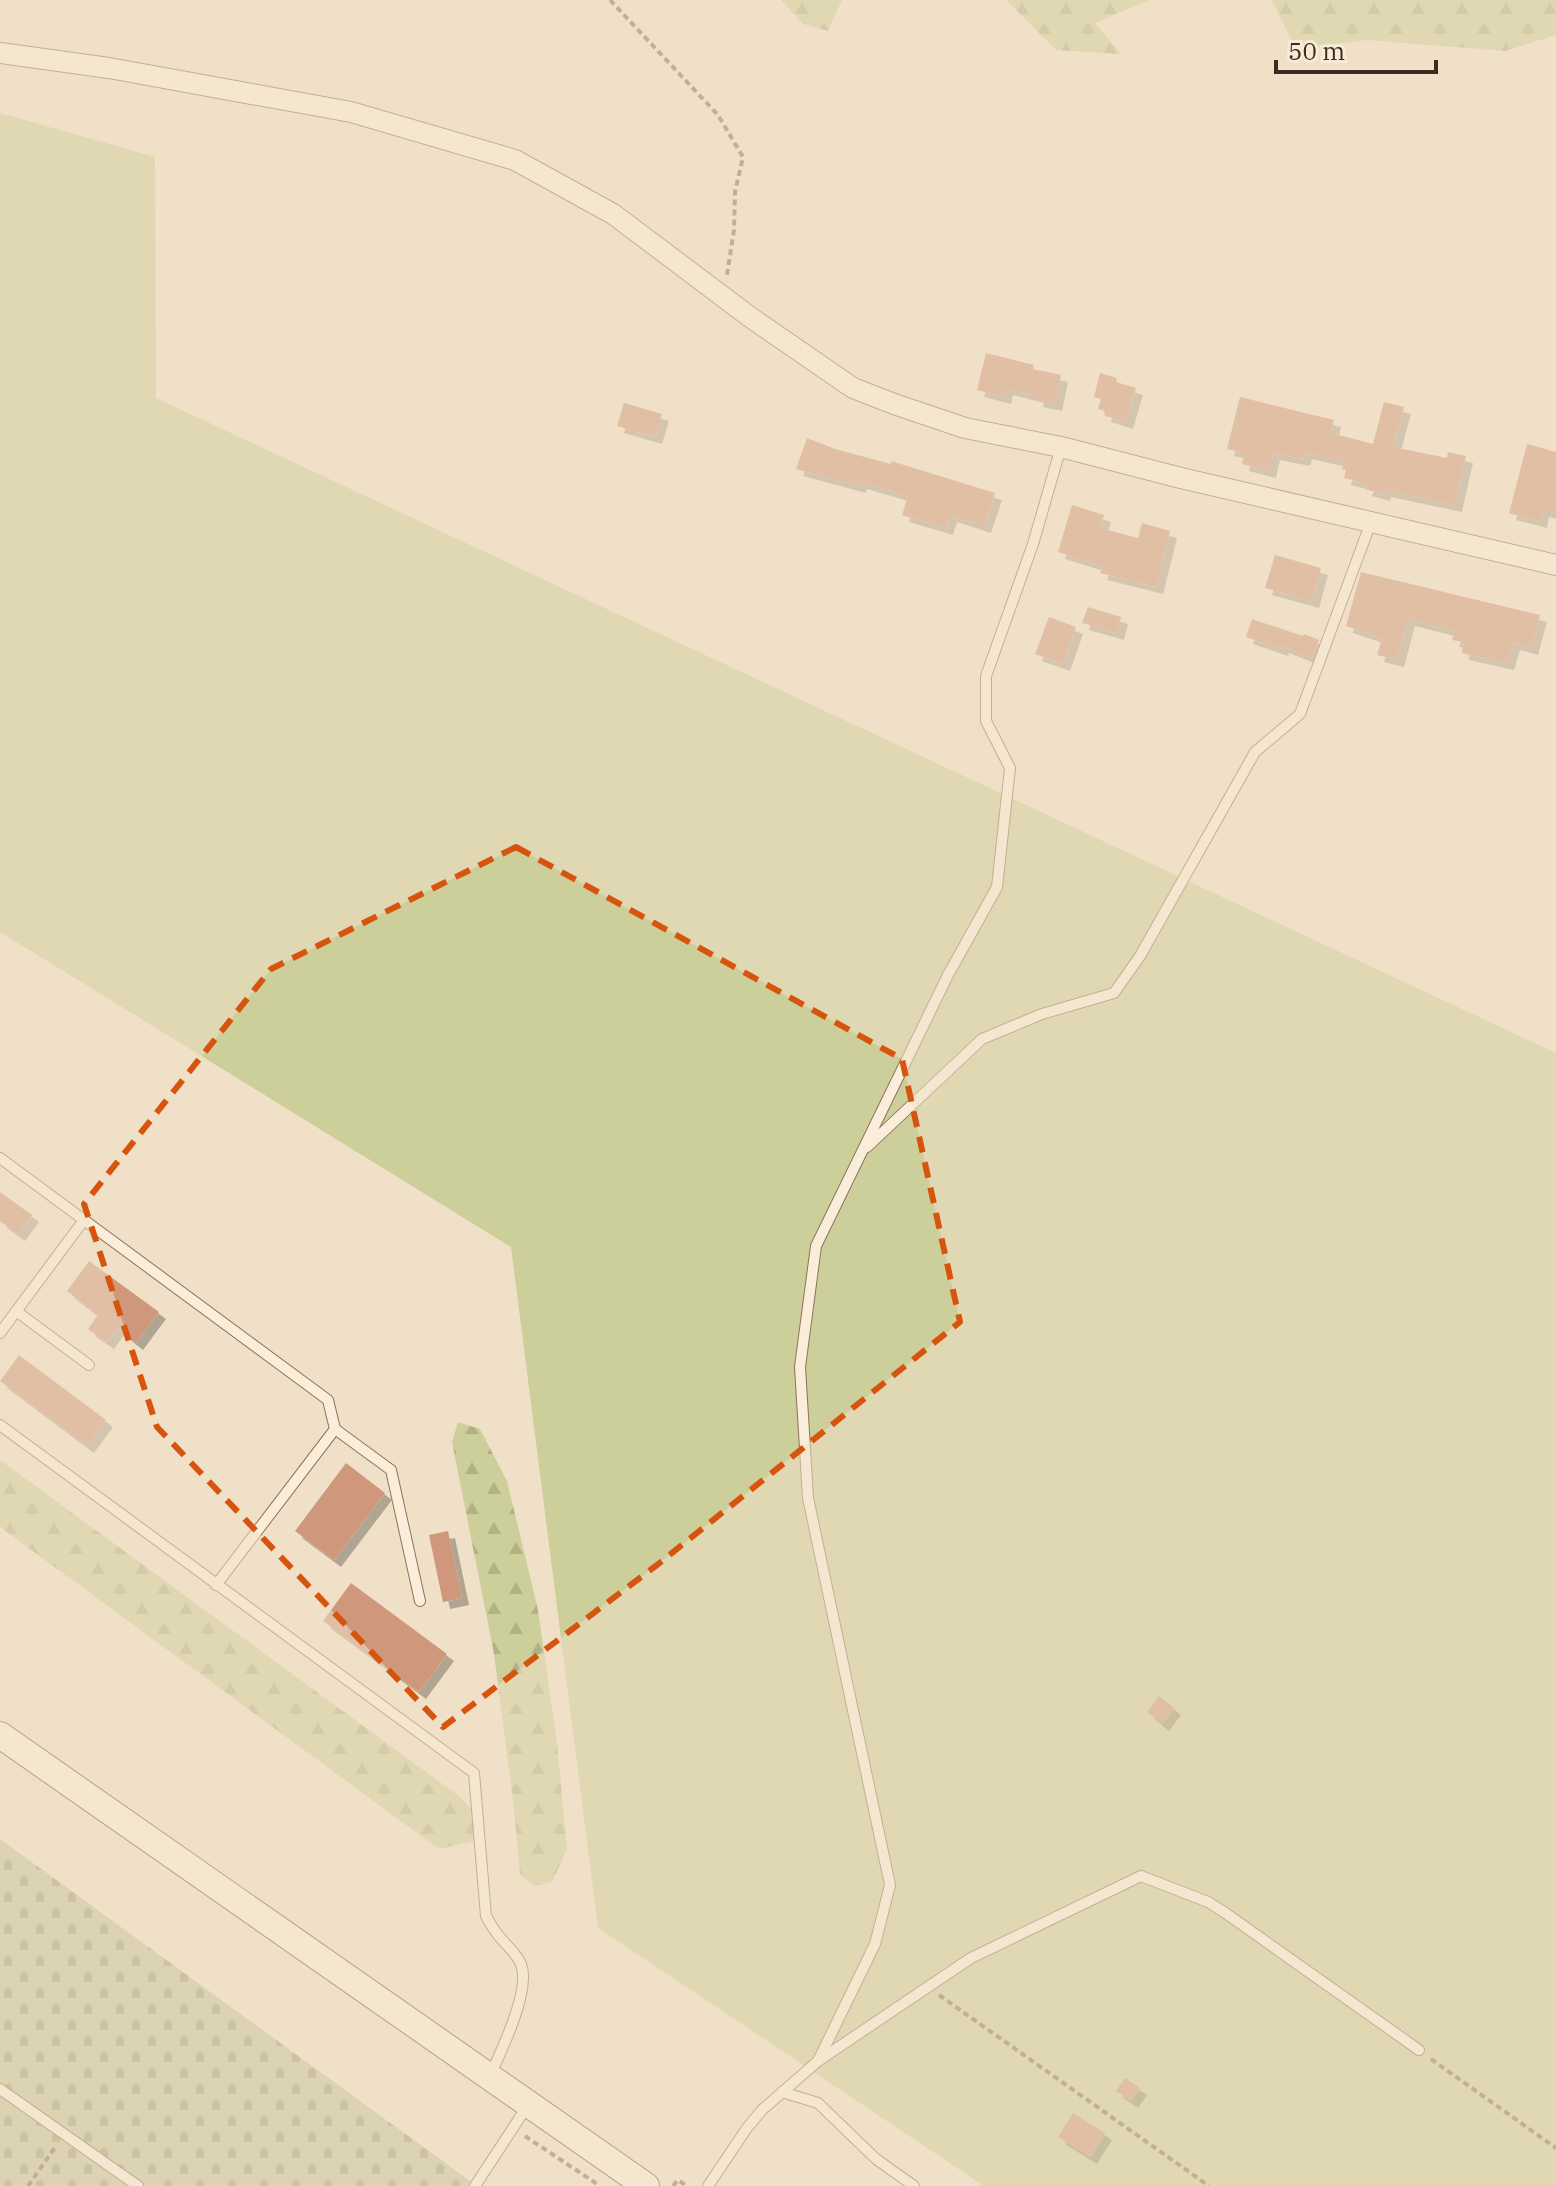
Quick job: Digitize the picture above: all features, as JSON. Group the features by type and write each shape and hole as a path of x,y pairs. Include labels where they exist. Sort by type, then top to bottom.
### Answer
{"main road":[{"path":"0,1735 646,2186"}],"street":[{"path":"0,53 109,68 351,112 515,160 613,214 723,297 853,388 965,428 1061,447 1556,565"}],"lane":[{"path":"818,2061 875,1944 890,1885 808,1498 800,1367 816,1246 948,975 997,887 1010,768 986,721 986,676 1033,544 1061,447"},
{"path":"862,1151 982,1039 1042,1014 1114,993 1140,956 1255,752 1300,714 1371,522"},
{"path":"0,1158 328,1400 335,1429 391,1470 420,1601"},
{"path":"0,1333 84,1220"},
{"path":"16,1311 89,1365"},
{"path":"0,1425 474,1773 486,1916 514,1953 524,1973 524,1984 508,2034 489,2078"},
{"path":"216,1585 335,1429"},
{"path":"708,2186 762,2110 818,2061 971,1958 1141,1876 1208,1902 1224,1912 1419,2050"},
{"path":"0,2089 138,2186"},
{"path":"782,2092 818,2103 876,2159 914,2186"},
{"path":"475,2186 528,2105"}],"path":[{"path":"610,0 718,115 743,157 735,192 734,230 723,297"},
{"path":"927,1987 1209,2186"},
{"path":"1419,2050 1556,2148"},
{"path":"513,2128 600,2186"},
{"path":"28,2186 64,2134"},
{"path":"673,2186 678,2180 687,2186"}],"highlighted area":[{"path":"516,847 902,1059 960,1322 657,1565 443,1727 157,1427 84,1204 271,969"}],"green space":[{"path":"781,0 842,0 828,31 803,24"},
{"path":"1006,0 1150,0 1095,23 1121,54 1056,50"},
{"path":"1272,0 1556,0 1556,35 1505,51 1367,40 1296,49"},
{"path":"0,113 155,157 156,398 1556,1053 1556,2186 984,2186 598,1928 511,1247 0,932"},
{"path":"458,1422 480,1429 507,1481 538,1610 557,1743 567,1849 552,1882 534,1886 520,1875 494,1654 452,1442"},
{"path":"0,1460 459,1796 483,1820 476,1841 439,1849 0,1527"},
{"path":"0,1839 477,2186 0,2186"}],"building":[{"path":"986,353 1061,375 1055,404 1006,388 1004,397 977,390"},
{"path":"1100,373 1136,388 1126,422 1104,415 1105,411 1098,409 1101,399 1094,397"},
{"path":"1240,397 1334,420 1331,433 1373,444 1384,402 1404,407 1393,447 1447,458 1448,452 1466,456 1455,505 1365,489 1367,484 1344,478 1344,461 1305,452 1303,459 1273,453 1269,471 1242,464 1244,453 1227,449"},
{"path":"624,403 662,414 655,437 617,426"},
{"path":"807,438 835,449 891,464 891,461 995,493 984,526 950,515 946,528 902,515 908,496 796,469"},
{"path":"1527,444 1556,452 1556,513 1542,510 1540,521 1509,513"},
{"path":"1072,505 1104,515 1100,528 1138,538 1142,523 1170,531 1156,587 1100,573 1103,566 1058,552"},
{"path":"1275,555 1321,568 1312,601 1265,588"},
{"path":"1361,572 1540,615 1531,648 1513,643 1507,663 1462,653 1463,642 1452,640 1455,631 1408,619 1397,660 1377,655 1382,638 1346,626"},
{"path":"1088,607 1121,617 1117,633 1082,623"},
{"path":"1049,617 1076,627 1063,664 1035,654"},
{"path":"1252,619 1319,640 1312,658 1246,637"},
{"path":"0,1192 32,1215 18,1234 0,1221"},
{"path":"89,1261 159,1312 136,1343 117,1328 107,1342 88,1329 98,1315 67,1291"},
{"path":"19,1355 106,1420 87,1446 0,1381"},
{"path":"346,1463 385,1493 334,1560 295,1531"},
{"path":"448,1531 462,1598 443,1602 429,1535"},
{"path":"351,1583 447,1654 419,1692 323,1621"},
{"path":"1159,1696 1174,1708 1162,1724 1147,1712"},
{"path":"1125,2078 1140,2088 1131,2101 1116,2091"},
{"path":"1073,2113 1105,2133 1090,2157 1058,2137"}]}
